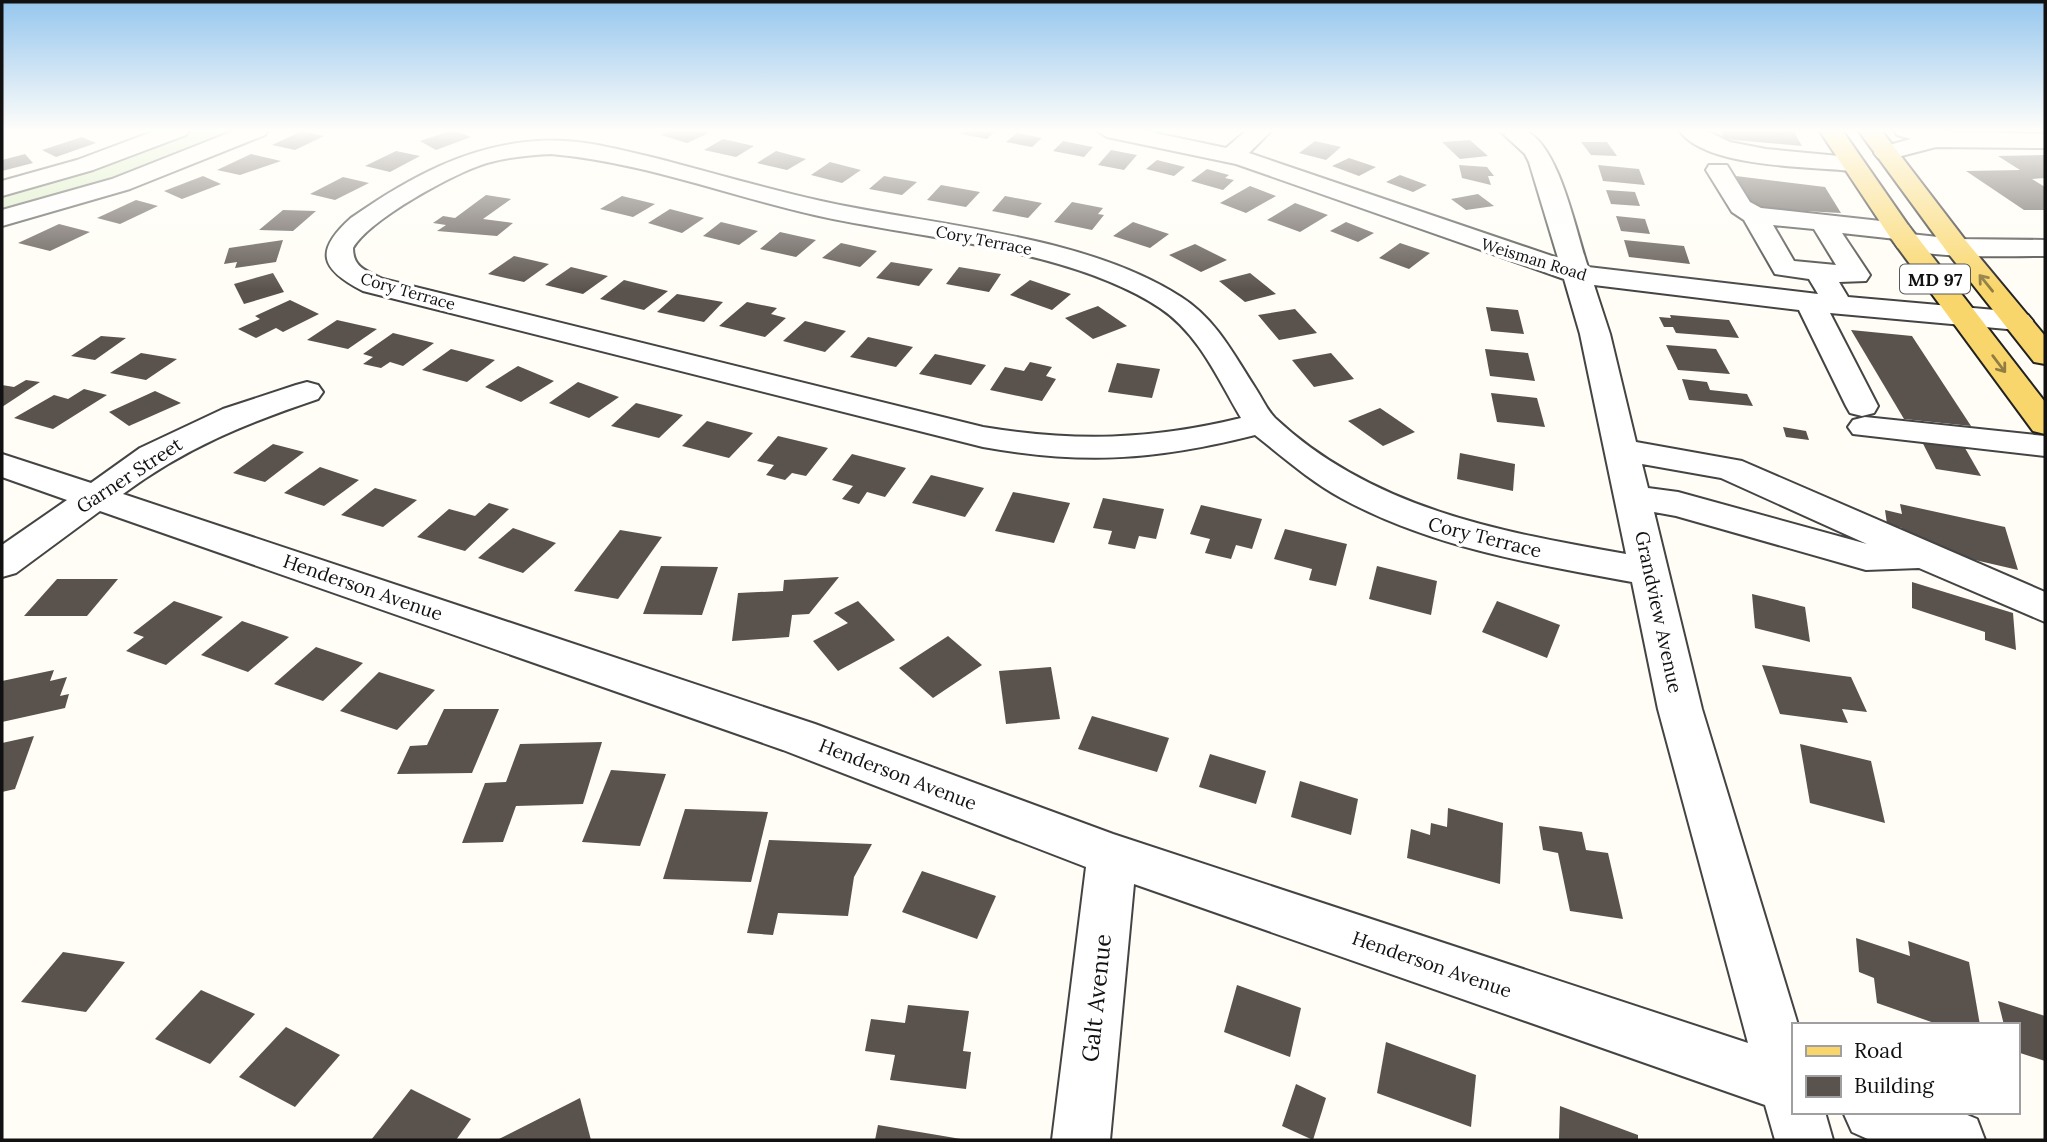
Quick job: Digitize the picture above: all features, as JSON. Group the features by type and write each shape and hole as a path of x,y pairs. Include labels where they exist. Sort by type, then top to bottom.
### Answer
{"main road":[{"name":"MD 97","path":"1864,183 2045,424"},
{"name":"MD 97","path":"1908,183 1957,247 2025,317 2045,355"}],"street":[{"path":"2,190 24,183"},
{"path":"2,218 123,183"},
{"name":"Cory Terrace","path":"427,183 366,217 348,232 339,248 342,266 349,274 373,285 983,437 1033,447 1101,451 1146,449 1185,443 1261,423"},
{"name":"Cory Terrace","path":"724,183 818,208 1038,251 1113,272 1160,296 1199,324 1261,423 1335,478 1417,519 1503,544 1651,572"},
{"name":"Weisman Road","path":"1314,183 1576,274 1647,285 1825,304 1964,317 2025,317"},
{"name":"Grandview Avenue","path":"1548,183 1595,334 1680,709 1792,1097"},
{"path":"1726,183 1741,207 1754,215 1822,222 1957,247 2045,248"},
{"path":"1754,215 1785,268 1856,275 1822,222"},
{"path":"1819,272 1825,304 1863,416 2045,446"},
{"name":"Garner Street","path":"2,564 95,495 175,444 235,416 307,391"},
{"path":"1622,450 1730,469 2045,608"},
{"name":"Henderson Avenue","path":"2,466 95,495 799,737 1112,855 1792,1097"},
{"path":"1633,498 1678,504 1866,557 1930,558"},
{"name":"Galt Avenue","path":"1081,1140 1112,855"},
{"name":"Grandview Avenue","path":"1797,1114 1804,1140"},
{"path":"1878,1114 1956,1140"}],"green space":[{"path":"43,183 99,183 48,202 2,214 2,195"}],"building":[{"path":"184,183 221,184 182,199 164,191"},
{"path":"331,183 368,183 335,200 310,194"},
{"path":"876,183 916,183 902,195 869,189"},
{"path":"1199,183 1230,183 1223,190"},
{"path":"1389,183 1427,185 1413,192"},
{"path":"1740,183 1795,183 1825,187 1841,213 1753,208"},
{"path":"1984,183 2039,183 2045,187 2045,210 2024,210"},
{"path":"941,185 980,192 966,207 927,200"},
{"path":"1250,186 1276,196 1246,213 1220,203"},
{"path":"1606,190 1635,192 1640,206 1611,204"},
{"path":"1478,194 1494,206 1466,210 1451,199"},
{"path":"486,195 511,199 483,219 513,223 497,236 437,231 446,225 433,223 443,216 455,218"},
{"path":"622,196 655,204 633,217 600,209"},
{"path":"1005,196 1042,203 1028,218 992,211"},
{"path":"136,200 158,206 120,224 97,218"},
{"path":"1072,202 1103,208 1098,214 1104,215 1092,230 1054,222"},
{"path":"1295,203 1328,215 1300,232 1267,220"},
{"path":"670,209 704,218 682,233 648,223"},
{"path":"283,210 316,211 293,231 259,230"},
{"path":"1616,216 1645,219 1650,234 1621,231"},
{"path":"721,222 758,231 739,245 703,236"},
{"path":"1133,222 1169,234 1150,248 1113,236"},
{"path":"1346,222 1374,233 1358,242 1330,231"},
{"path":"59,224 90,232 50,251 18,243"},
{"path":"780,232 816,240 796,257 760,249"},
{"path":"283,240 276,262 235,268 237,262 224,264 229,248"},
{"path":"1624,240 1684,246 1690,264 1629,257"},
{"path":"841,243 877,251 860,267 822,258"},
{"path":"1400,243 1430,253 1409,269 1379,258"},
{"path":"1195,244 1227,260 1201,272 1169,255"},
{"path":"514,256 549,264 524,282 488,274"},
{"path":"891,262 933,269 919,286 876,278"},
{"path":"571,267 608,276 583,294 545,285"},
{"path":"959,267 1001,274 989,292 946,284"},
{"path":"273,273 284,292 244,304 234,284"},
{"path":"1250,273 1276,294 1245,302 1219,281"},
{"path":"624,280 668,291 644,310 600,299"},
{"path":"1030,280 1071,294 1052,310 1010,295"},
{"path":"677,294 723,302 704,322 657,312"},
{"path":"290,300 319,314 283,332 276,328 256,338 238,329 260,319 255,316"},
{"path":"747,302 777,308 771,314 786,318 765,337 719,326"},
{"path":"1098,306 1127,326 1093,339 1065,318"},
{"path":"1486,307 1518,310 1524,334 1491,331"},
{"path":"1295,309 1317,333 1279,340 1258,315"},
{"path":"1670,315 1729,320 1739,338 1676,333 1673,327 1664,327 1659,317 1671,318"},
{"path":"337,320 377,329 348,349 307,340"},
{"path":"805,321 846,331 825,352 783,341"},
{"path":"1851,330 1912,336 1971,426 1904,419"},
{"path":"393,333 434,343 403,366 390,362 381,368 363,364 373,357 363,354"},
{"path":"101,336 126,338 95,360 71,356"},
{"path":"868,337 913,347 896,367 850,357"},
{"path":"1666,345 1716,349 1730,374 1678,370"},
{"path":"451,349 495,360 467,382 422,370"},
{"path":"1485,349 1528,353 1535,381 1490,376"},
{"path":"141,353 177,359 146,380 110,373"},
{"path":"1331,353 1354,379 1314,387 1292,360"},
{"path":"935,354 986,365 971,385 919,374"},
{"path":"1030,362 1052,367 1046,376 1056,379 1042,401 990,390 1005,367 1024,371"},
{"path":"1117,363 1160,369 1152,398 1108,392"},
{"path":"518,366 554,381 521,402 485,387"},
{"path":"1682,379 1707,382 1710,390 1747,394 1753,406 1689,400"},
{"path":"26,380 40,382 2,407 2,385 14,387"},
{"path":"578,382 619,397 589,418 549,403"},
{"path":"84,389 107,395 53,429 14,418 54,395 68,399"},
{"path":"155,391 181,403 129,426 109,412"},
{"path":"1491,393 1537,398 1545,427 1497,422"},
{"path":"636,403 683,415 659,438 611,426"},
{"path":"1380,408 1415,432 1383,446 1348,421"},
{"path":"707,421 753,433 729,458 682,446"},
{"path":"1783,427 1806,431 1809,440 1786,437"},
{"path":"1918,434 1961,441 1981,476 1936,469"},
{"path":"778,436 828,448 806,476 792,473 785,480 766,475 774,465 757,461"},
{"path":"273,444 304,452 265,482 233,473"},
{"path":"1460,453 1515,464 1513,491 1457,479"},
{"path":"852,454 906,468 885,497 867,492 859,504 842,499 853,486 832,480"},
{"path":"320,467 359,480 324,506 284,493"},
{"path":"931,475 984,488 965,517 912,503"},
{"path":"375,488 417,500 383,527 341,515"},
{"path":"1013,492 1070,503 1054,543 995,531"},
{"path":"1103,498 1164,509 1156,539 1139,536 1135,549 1108,544 1112,531 1093,528"},
{"path":"489,503 509,509 465,551 417,537 449,509 475,516"},
{"path":"1900,504 2005,527 2018,570 1906,544 1902,528 1887,524 1885,510 1902,514"},
{"path":"1201,505 1262,519 1252,549 1236,545 1231,559 1205,553 1210,539 1190,534"},
{"path":"513,528 556,543 523,573 478,558"},
{"path":"1285,529 1347,544 1336,586 1309,580 1312,569 1274,559"},
{"path":"620,530 662,537 618,599 574,591"},
{"path":"661,566 718,567 702,615 643,614"},
{"path":"1377,566 1437,581 1431,615 1369,599"},
{"path":"839,577 809,614 792,615 789,637 732,641 738,593 783,591 784,580"},
{"path":"57,579 118,579 87,616 24,616"},
{"path":"1912,582 2013,613 2016,650 1985,640 1985,632 1912,608"},
{"path":"1752,594 1805,607 1810,642 1755,628"},
{"path":"174,601 223,617 166,665 126,651 144,637 133,633"},
{"path":"858,601 895,640 838,671 813,641 848,623 834,613"},
{"path":"1497,601 1560,625 1547,658 1482,632"},
{"path":"242,621 289,637 248,672 201,655"},
{"path":"948,636 982,665 933,698 899,668"},
{"path":"316,647 363,663 323,701 274,684"},
{"path":"1762,665 1851,677 1867,712 1842,709 1848,723 1780,714"},
{"path":"1051,667 1060,719 1006,724 999,671"},
{"path":"54,670 50,681 67,677 60,696 69,694 65,708 2,722 2,681"},
{"path":"379,672 435,690 397,730 340,711"},
{"path":"444,709 499,709 472,773 397,774 410,746 427,745"},
{"path":"1092,716 1169,738 1157,772 1078,749"},
{"path":"34,736 15,789 2,792 2,743"},
{"path":"602,742 583,804 516,806 503,842 462,843 485,783 506,782 520,744"},
{"path":"1800,744 1871,761 1885,823 1810,803"},
{"path":"1210,754 1266,771 1256,804 1199,787"},
{"path":"611,770 666,774 640,846 582,842"},
{"path":"1300,781 1358,799 1351,835 1291,817"},
{"path":"1448,808 1503,823 1500,884 1407,858 1411,829 1430,835 1431,823 1447,827"},
{"path":"685,809 768,812 751,882 663,879"},
{"path":"1539,826 1582,832 1586,850 1608,853 1623,919 1570,911 1558,853 1543,850"},
{"path":"769,840 872,844 854,877 848,916 778,913 773,935 747,933"},
{"path":"922,871 996,896 977,939 902,912"},
{"path":"1856,938 1910,956 1908,941 1969,962 1980,1023 1934,1023 1877,1003 1874,978 1859,972"},
{"path":"63,952 125,962 86,1012 21,1002"},
{"path":"1237,985 1301,1008 1290,1057 1224,1032"},
{"path":"201,990 255,1014 210,1064 155,1039"},
{"path":"1998,1001 2045,1016 2045,1061 2019,1053 2019,1023 2004,1023"},
{"path":"908,1005 969,1011 963,1051 971,1052 966,1089 890,1080 895,1055 865,1051 871,1019 905,1023"},
{"path":"286,1027 340,1055 295,1107 239,1077"},
{"path":"1386,1042 1476,1075 1471,1127 1377,1093"},
{"path":"1296,1084 1326,1098 1313,1140 1282,1126"},
{"path":"411,1089 471,1119 456,1140 371,1140"},
{"path":"580,1098 591,1140 497,1140"},
{"path":"1560,1106 1638,1135 1638,1140 1559,1140"},
{"path":"878,1125 961,1139 961,1140 875,1140"}]}
